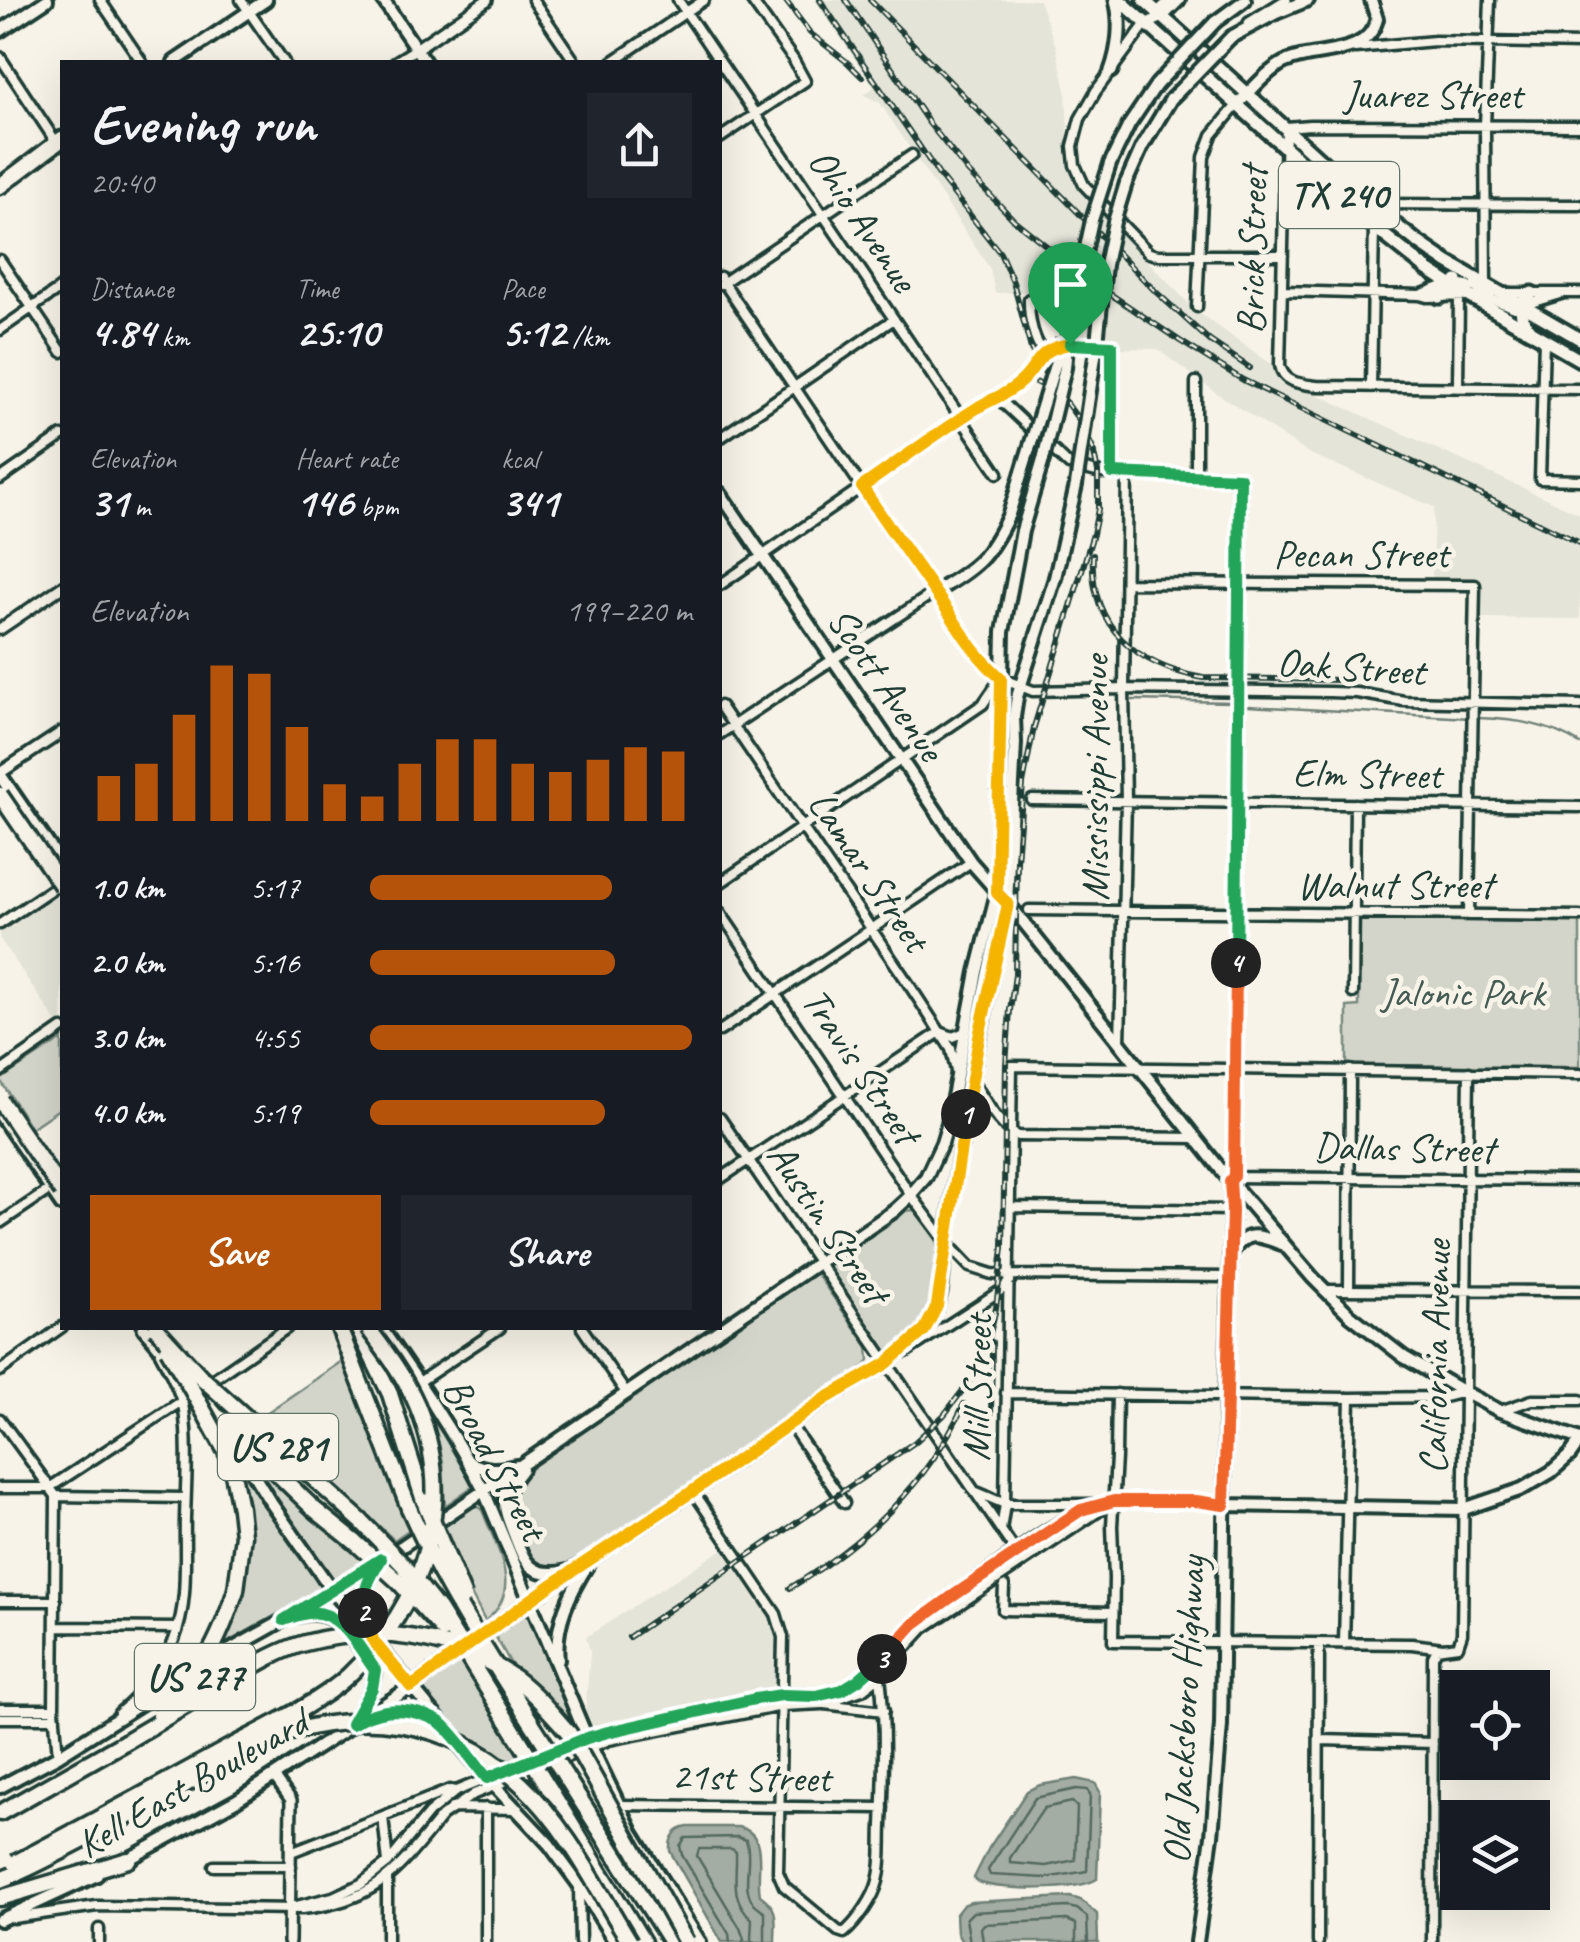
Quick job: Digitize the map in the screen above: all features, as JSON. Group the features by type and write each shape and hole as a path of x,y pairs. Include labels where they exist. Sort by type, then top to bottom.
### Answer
{"highway":[{"path":"0,186 60,143"},
{"path":"0,794 60,881"},
{"path":"0,1100 59,1187"},
{"name":"US 281","path":"151,1330 403,1564 438,1609 643,1942"},
{"name":"US 277","path":"124,1742 184,1692 217,1642 236,1590 243,1535 230,1458 192,1390 151,1330"},
{"name":"US 281","path":"340,1330 425,1545 488,1654 673,1942"},
{"path":"359,1330 390,1394 424,1501 463,1596 510,1687"},
{"name":"US 277","path":"0,1871 17,1868 295,1712 345,1678 387,1633 422,1570 434,1502 427,1436 417,1405 402,1375 369,1330"},
{"path":"220,1418 300,1496 398,1582 481,1679"},
{"path":"0,1813 258,1664 302,1644 337,1637 396,1634 479,1656 516,1679 544,1704 569,1734 686,1942"},
{"path":"0,1880 17,1868 74,1846 264,1741 312,1726 365,1721 408,1724 487,1756 524,1786 559,1827 630,1942"},
{"path":"551,1792 618,1942"},
{"path":"0,1898 128,1860"}],"main road":[{"path":"0,32 47,0"},
{"path":"177,60 266,0"},
{"path":"384,0 424,60"},
{"path":"1111,71 1118,38 1118,0"},
{"name":"TX 240","path":"1118,0 1374,227 1458,289 1580,360"},
{"name":"TX 240","path":"1144,0 1369,204 1447,262 1580,339"},
{"path":"1146,24 1179,0"},
{"path":"722,1324 894,1211 926,1177 942,1143 997,893 1001,678 1009,594 1065,368 1092,220 1110,164 1128,125 1156,85 1215,22 1245,0"},
{"name":"Kell East Boulevard","path":"2,1920 128,1860 274,1776 411,1687 528,1601 825,1399 886,1364 924,1331 941,1290 971,1079 1008,904 1014,717 1056,578 1076,485 1108,250 1126,183 1171,98 1231,37 1308,0"},
{"path":"1237,105 1282,64 1319,52 1346,49 1366,39 1375,27 1376,10 1371,0"},
{"path":"0,178 60,143"},
{"path":"1440,297 1458,289 1456,274 1447,262"},
{"path":"1530,332 1520,314 1521,306 1532,293"},
{"path":"935,592 980,562 996,543 1070,325"},
{"name":"Scott Avenue","path":"722,496 971,862 1324,1290 1376,1336 1431,1375 1500,1412 1580,1440"},
{"path":"0,774 60,863"},
{"path":"0,1114 59,1187"},
{"name":"Old Jacksboro Highway","path":"1197,1942 1222,1725 1232,1178"},
{"path":"1229,1256 1241,1239 1254,1235 1285,1245"},
{"path":"151,1330 220,1418 268,1500 332,1590 440,1722 549,1844 618,1942"},
{"name":"Broad Street","path":"382,1330 469,1462 619,1805 700,1942"},
{"path":"0,1787 58,1756 381,1559 714,1330"},
{"path":"1224,1505 1464,1508 1522,1489 1550,1472 1580,1440"},
{"path":"532,1457 508,1486 504,1501 524,1560 545,1573 575,1569"},
{"path":"469,1462 502,1470 522,1464"},
{"path":"559,1670 557,1648 564,1611 592,1558"},
{"path":"374,1642 365,1622 364,1594 381,1559"},
{"path":"284,1620 308,1613 331,1616 375,1670 372,1688 352,1724"},
{"path":"369,1714 396,1709 440,1722"}],"street":[{"path":"100,0 141,60"},
{"path":"241,0 283,60"},
{"path":"398,60 487,0"},
{"path":"532,0 574,60"},
{"name":"Ohio Avenue","path":"678,0 718,60"},
{"path":"615,60 704,0"},
{"path":"722,137 805,80 751,0"},
{"path":"1159,15 1170,0"},
{"path":"1231,37 1286,0"},
{"path":"1486,285 1484,204 1490,0"},
{"path":"1146,24 1096,90 1076,128 1075,164 1084,185 1138,244 1154,254 1283,255"},
{"path":"1346,49 1434,41 1580,44"},
{"path":"0,57 60,143"},
{"name":"Ohio Avenue","path":"722,65 998,472"},
{"path":"1198,308 1204,157 1212,135 1237,105"},
{"name":"Juarez Street","path":"1286,128 1580,126"},
{"name":"Brick Street","path":"1286,128 1282,374 1308,385 1371,387"},
{"path":"722,280 912,155"},
{"path":"1369,204 1580,205"},
{"path":"1374,227 1371,387 1580,389"},
{"path":"0,260 60,349"},
{"path":"722,282 965,641 1001,678 983,704 722,882"},
{"path":"0,330 60,288"},
{"path":"1458,289 1509,308 1564,293"},
{"path":"1458,289 1458,388"},
{"path":"1282,291 1420,294 1458,289 1580,293"},
{"path":"1420,294 1440,297"},
{"path":"1029,299 1031,326 1044,353"},
{"path":"722,437 894,319"},
{"path":"1544,340 1540,480 1580,480"},
{"path":"722,584 962,419 1016,387 1036,360 1053,347 1112,346 1112,473"},
{"path":"1196,382 1196,476"},
{"path":"997,398 1064,463 1102,473 1240,478 1232,1178"},
{"path":"0,466 3,477 60,437"},
{"name":"Mississippi Avenue","path":"1120,1043 1126,801 1127,474"},
{"name":"Pecan Street","path":"1126,582 1475,585 1474,703"},
{"path":"0,629 60,587"},
{"path":"722,733 935,592"},
{"name":"Oak Street","path":"1001,678 1046,692 1342,692 1404,701 1580,704"},
{"path":"1469,915 1474,703"},
{"name":"Lamar Street","path":"722,709 951,1049 957,1075"},
{"path":"0,774 60,733"},
{"name":"Elm Street","path":"1032,800 1580,807"},
{"path":"1353,993 1355,804"},
{"path":"722,1031 971,862"},
{"path":"0,924 60,885"},
{"name":"Walnut Street","path":"1029,910 1580,916"},
{"name":"Travis Street","path":"722,915 946,1242 970,1267 1008,1279"},
{"path":"0,1072 60,1030"},
{"path":"722,1178 940,1032 953,1036 965,1032"},
{"name":"Mill Street","path":"1001,1530 1005,1504 1012,1066 1140,1067"},
{"path":"1140,1067 1580,1074"},
{"path":"1350,1070 1350,1290"},
{"name":"California Avenue","path":"1443,1648 1452,1648 1460,1642 1462,1634 1469,1072"},
{"path":"971,1079 1011,1133 1018,1136 1196,1138"},
{"path":"967,1104 979,1099 987,1101"},
{"name":"Austin Street","path":"722,1121 1022,1561"},
{"name":"Dallas Street","path":"1232,1178 1580,1180"},
{"path":"0,1223 59,1187"},
{"path":"1010,1208 1232,1210"},
{"path":"886,1364 1000,1291 1008,1279 1228,1278"},
{"path":"1324,1290 1580,1291"},
{"path":"0,1371 60,1328"},
{"path":"0,1419 56,1496 54,1714 58,1756 118,1714 155,1678 178,1628 183,1605 184,1414 171,1372 150,1330"},
{"path":"0,1488 49,1488 284,1330"},
{"path":"418,1382 497,1330"},
{"path":"583,1330 626,1393"},
{"path":"1006,1393 1350,1398 1444,1397 1464,1392"},
{"path":"1117,1394 1113,1642 1424,1644 1443,1648"},
{"path":"1344,1644 1350,1398"},
{"path":"1500,1412 1532,1400 1580,1400"},
{"path":"790,1424 844,1503"},
{"path":"693,1491 779,1620 783,1638 780,1880 844,1933 879,1880 884,1711 880,1676"},
{"path":"974,1491 1005,1504 1101,1504"},
{"path":"56,1496 185,1498"},
{"path":"822,1704 862,1690 924,1628 1114,1501"},
{"path":"290,1908 333,1897 361,1884 388,1863 429,1814 456,1791 589,1742 782,1695 816,1696 842,1690 876,1666 914,1624 1081,1510 1114,1501 1224,1505"},
{"path":"1004,1586 1003,1610 1113,1612"},
{"path":"0,1600 56,1600"},
{"path":"56,1627 178,1628"},
{"path":"1318,1942 1319,1644"},
{"path":"1432,1942 1433,1657 1437,1649 1443,1648"},
{"path":"589,1742 782,1706 822,1704 884,1711"},
{"path":"0,1709 54,1714"},
{"path":"0,1718 54,1714"},
{"path":"1320,1740 1433,1743"},
{"path":"274,1776 291,1800 289,1942"},
{"path":"2,1920 98,1906 302,1910 330,1907 388,1879 442,1816 491,1781"},
{"path":"291,1852 450,1790 456,1791"},
{"name":"21st Street","path":"619,1805 883,1808"},
{"path":"452,1808 518,1809"},
{"path":"486,1808 486,1942"},
{"path":"384,1816 388,1863"},
{"path":"214,1866 291,1866"},
{"path":"388,1879 388,1942"},
{"path":"579,1886 580,1942"},
{"path":"580,1922 585,1913 597,1912"},
{"path":"99,1930 100,1942"}],"shaded area":[{"path":"815,0 1039,0 1066,90 1066,160 1085,196 1195,310 1277,368 1281,378 1580,514 1580,619 1479,618 1479,578 1432,578 1434,507 1308,453 1157,349 1119,348 1117,337 1058,336 1059,291 995,293 990,269 880,103 864,95 874,87"},
{"path":"58,889 60,892 58,1024 0,939 0,928"},
{"path":"726,1547 776,1628 776,1688 588,1727 585,1717 590,1652 586,1637"}],"green space":[{"name":"Jalonic Park","path":"1359,920 1580,922 1580,1067 1347,1065 1347,1007 1359,1006"},
{"path":"60,1040 60,1108 31,1128 0,1080"},
{"path":"914,1210 936,1239 940,1261 938,1287 930,1313 918,1332 888,1353 828,1266 905,1211"},
{"path":"814,1270 868,1347 866,1365 602,1545 560,1567 543,1568 533,1563 525,1552 508,1504 515,1485 551,1448"},
{"path":"348,1357 413,1527 394,1540 262,1416"},
{"path":"430,1407 474,1482 445,1506 443,1462"},
{"path":"235,1450 321,1584 320,1590 217,1648 248,1530 246,1494"},
{"path":"250,1460 351,1542 366,1561 332,1582"},
{"path":"471,1506 482,1510 504,1568 503,1596 485,1621 443,1525"},
{"path":"525,1611 530,1613 575,1734 516,1673 493,1632"},
{"path":"459,1656 522,1756 504,1761 459,1735 419,1687"}],"water":[{"path":"1076,1779 1095,1783 1100,1792 1097,1879 1073,1886 1039,1888 978,1882 974,1878 989,1848 1027,1791"},
{"path":"688,1827 738,1827 754,1837 759,1854 760,1895 774,1910 775,1942 722,1942 670,1851 674,1835"},
{"path":"1070,1897 1081,1900 1097,1914 1098,1942 962,1942 957,1933 956,1914 971,1902"}],"waterway":[{"path":"1133,700 1232,702"},
{"path":"1248,706 1470,718"},
{"path":"1478,718 1531,724 1580,744"}],"railway":[{"path":"785,0 810,33 862,77"},
{"path":"629,1637 915,1442 944,1415 970,1381 989,1338 1003,1248 1006,1065 1015,975 1023,784 1034,727 1098,509 1098,472 1093,449 1081,423 1031,349 1013,282 1000,253 941,178 820,0"},
{"path":"846,0 928,122 968,172 1014,220 1088,279 1243,380 1580,543"},
{"path":"870,0 1156,292 1210,341 1250,368"},
{"path":"1022,375 1056,395"},
{"path":"1093,555 1099,603 1109,622 1122,639 1157,664 1203,678 1347,680"},
{"path":"991,1417 992,1342"},
{"path":"790,1588 844,1551 892,1509 932,1460 964,1404"}],"route":[{"path":"1070,344 1112,346 1112,473 1240,478 1234,1176 1230,1181 1224,1505 1196,1501 1110,1501 1081,1510 914,1624 876,1666 842,1690 816,1696 755,1699 608,1732 487,1778 440,1722 421,1714 386,1710 352,1724 372,1688 375,1670 331,1616 308,1613 284,1620 381,1559 364,1594 365,1622 375,1643 411,1687 550,1586 825,1399 886,1364 924,1331 930,1320 941,1290 971,1079 1008,904 997,893 1001,678 965,641 862,487 978,408 1016,387 1036,360 1053,347 1070,344"}]}
